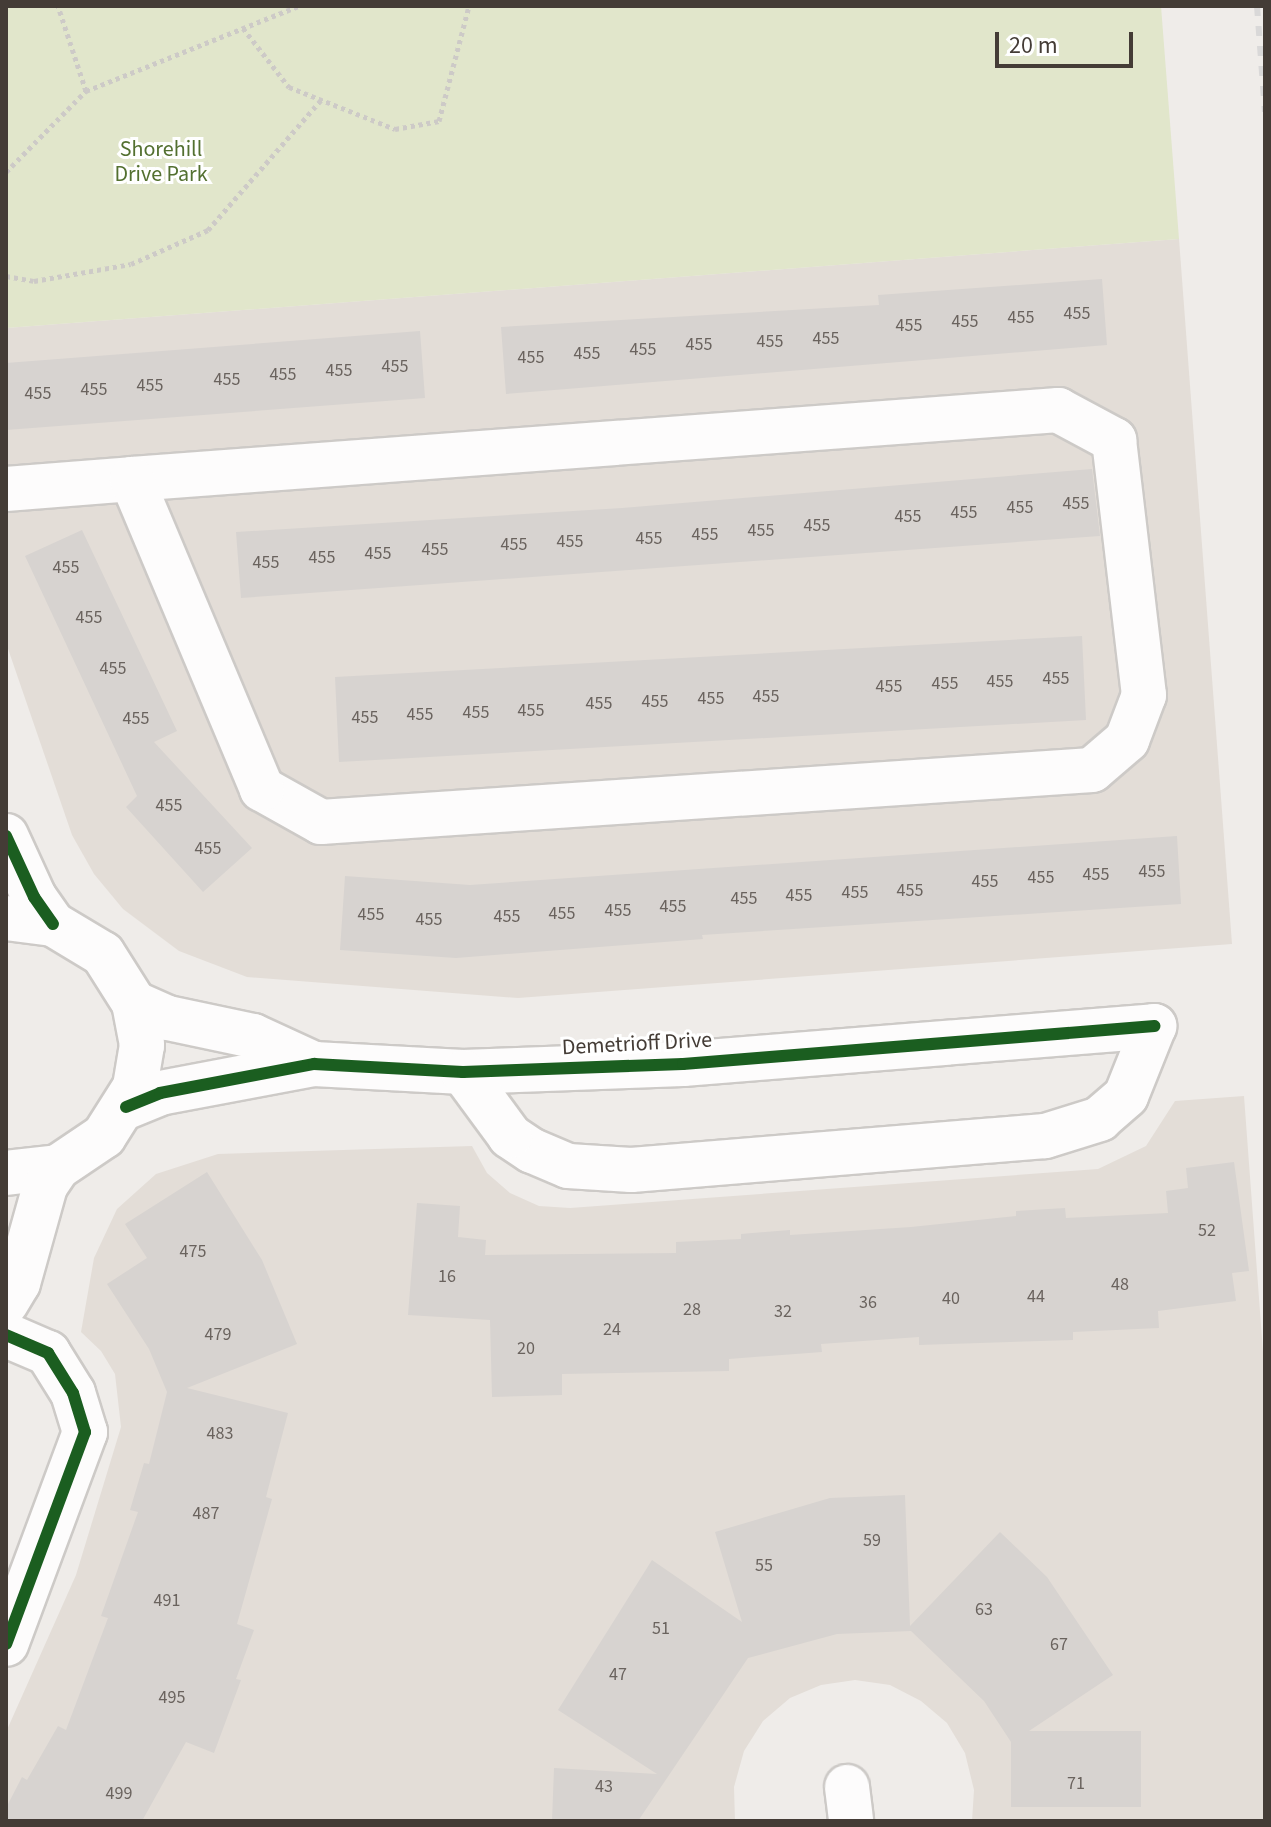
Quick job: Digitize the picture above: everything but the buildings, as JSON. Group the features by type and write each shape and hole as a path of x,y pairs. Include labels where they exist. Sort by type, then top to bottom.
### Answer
{"street":[{"path":"6,489 132,479 1058,410 1114,440 1144,695 1127,740 1092,770 321,822 262,789 132,479"},
{"path":"6,836 34,897 53,924"},
{"path":"6,918 53,924 103,954 134,1003 140,1066 126,1107 90,1149 58,1167 6,1173"},
{"name":"Demetrioff Drive","path":"134,1003 168,1018 253,1036 314,1064"},
{"name":"Demetrioff Drive","path":"126,1107 160,1093 314,1064 463,1072 683,1064 1154,1026 1126,1096 1100,1119 1045,1136 631,1170 568,1166 532,1151 510,1136 463,1072"},
{"path":"6,1303 18,1283 45,1186 58,1167"},
{"path":"6,1335 48,1353 73,1393 85,1432 6,1644"}],"path":[{"path":"58,6 86,91"},
{"path":"6,172 86,91 298,6"},
{"path":"243,28 289,87 395,129 439,121 469,6"},
{"path":"6,276 34,281 131,264 208,230 322,99"}],"shaded area":[{"path":"1179,239 1232,944 518,998 247,977 179,951 123,909 94,874 72,835 6,643 6,328"},
{"path":"1244,1096 1265,1379 1265,1821 972,1821 974,1790 965,1753 947,1723 921,1701 890,1685 855,1680 821,1685 790,1698 763,1721 744,1751 734,1787 735,1821 6,1821 6,1732 76,1575 121,1427 115,1374 101,1351 81,1332 94,1258 117,1209 156,1174 218,1154 472,1146 487,1173 510,1193 539,1206 570,1208 1098,1169 1146,1146 1175,1101"}],"green space":[{"name":"Shorehill Drive Park","path":"6,6 1161,6 1179,239 6,328"}],"railway":[{"path":"1257,6 1265,112"}],"cycle path":[{"path":"6,836 34,897 53,924"},
{"path":"126,1107 160,1093 314,1064 463,1072 683,1064 1154,1026"},
{"path":"6,1335 48,1353 73,1393 85,1432 6,1644"}]}
